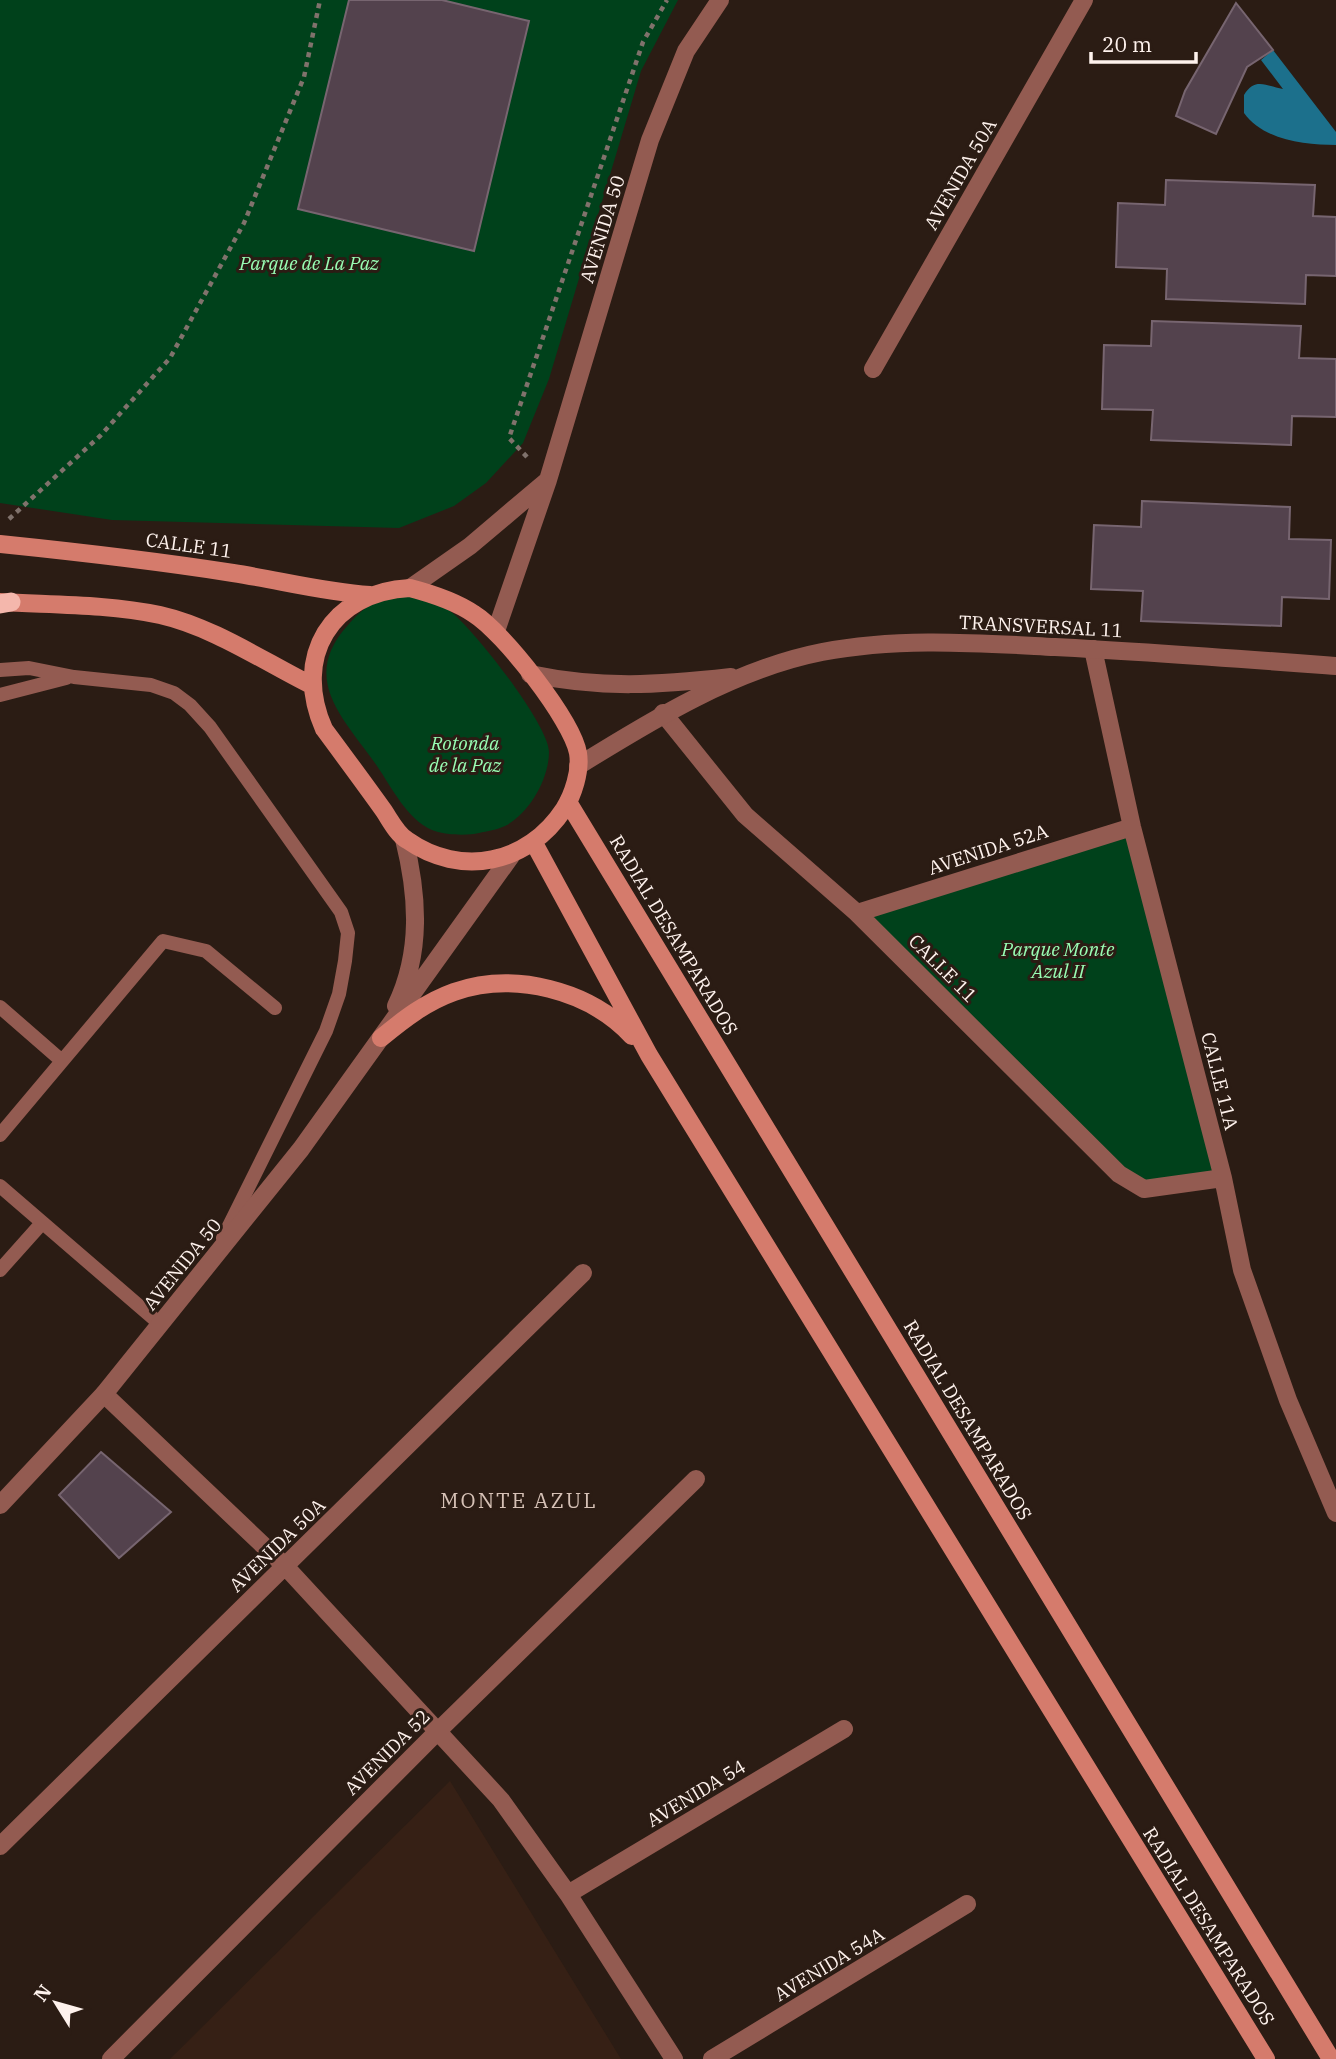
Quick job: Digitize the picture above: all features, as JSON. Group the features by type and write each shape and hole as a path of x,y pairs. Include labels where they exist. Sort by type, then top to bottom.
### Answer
{"main road":[{"name":"CALLE 11","path":"0,544 116,556 333,592 370,595"},
{"path":"411,588 440,596 475,614 496,631 572,734 578,766 568,802 553,825 534,843 511,856 482,862 452,860 404,839 324,729 316,709 311,685 314,659 325,632 344,610 370,595 411,588"},
{"path":"4,603 111,607 163,616 215,635 311,685"},
{"name":"RADIAL DESAMPARADOS","path":"568,802 1331,2059"},
{"name":"RADIAL DESAMPARADOS","path":"534,843 649,1055 1266,2059"},
{"path":"381,1038 415,1010 454,992 509,984 541,986 583,1000 619,1023 649,1055"}],"street":[{"name":"AVENIDA 50","path":"496,631 548,480 650,140 687,51 720,0"},
{"name":"AVENIDA 50A","path":"873,369 1084,0"},
{"path":"411,588 470,546 548,480"},
{"name":"TRANSVERSAL 11","path":"578,766 663,713 748,676 820,652 882,643 988,643 1336,666"},
{"name":"CALLE 11A","path":"1093,649 1132,827 1223,1178 1242,1270 1288,1400 1336,1513"},
{"name":"TRANSVERSAL 11","path":"530,674 607,686 646,686 748,676"},
{"name":"CALLE 11","path":"663,713 745,815 857,913 1119,1174 1144,1189 1223,1178"},
{"name":"AVENIDA 52A","path":"857,913 1132,827"},
{"name":"AVENIDA 50","path":"381,1038 399,1000 412,961 417,920 414,879 404,839"},
{"name":"AVENIDA 50","path":"0,1505 104,1394 302,1150 511,856"},
{"name":"AVENIDA 50A","path":"0,1846 583,1273"},
{"path":"104,1394 285,1566 501,1800 568,1894 674,2059"},
{"name":"AVENIDA 52","path":"111,2059 438,1731 696,1479"},
{"name":"AVENIDA 54","path":"568,1894 844,1729"},
{"name":"AVENIDA 54A","path":"712,2059 967,1904"}],"lane":[{"path":"0,670 29,668 74,677 151,685 174,693 190,705 210,727 341,912 348,933 339,994 326,1031 212,1260"},
{"path":"0,695 74,677"},
{"path":"0,1135 163,941 206,951 275,1008"},
{"path":"0,1007 62,1061"},
{"path":"0,1186 160,1324"},
{"path":"0,1270 42,1223"}],"path":[{"path":"0,528 100,436 170,358 249,211 304,77 320,0"},
{"path":"548,480 509,438 643,42 667,0"}],"shaded area":[{"path":"450,1781 621,2059 170,2059"}],"green space":[{"name":"Parque de La Paz","path":"0,0 678,0 641,71 549,379 523,443 486,483 454,506 399,528 112,520 0,503"},
{"name":"Rotonda de la Paz","path":"406,595 440,605 461,621 524,700 546,739 548,762 536,795 522,813 502,827 474,834 455,834 437,832 423,825 401,802 340,715 332,698 327,681 327,663 334,645 348,625 367,607 381,600"},
{"name":"Parque Monte Azul II","path":"1132,827 1223,1178 1144,1189 857,913"}],"water":[{"path":"1273,50 1336,132 1336,145 1298,142 1273,135 1252,122 1244,113 1244,95 1252,86 1261,84 1283,89 1261,60"}],"building":[{"path":"349,0 442,0 529,21 474,251 298,209"},
{"path":"1236,3 1273,50 1247,67 1216,134 1176,116 1185,91"},
{"path":"1166,180 1315,185 1313,216 1336,217 1336,276 1306,275 1305,304 1166,299 1167,269 1116,267 1118,203 1165,205"},
{"path":"1152,321 1301,326 1299,358 1336,359 1336,417 1292,416 1291,445 1151,440 1153,410 1102,409 1104,345 1151,346"},
{"path":"1142,501 1290,507 1289,539 1331,540 1329,599 1282,597 1281,626 1141,621 1143,591 1091,589 1094,525 1141,527"},
{"path":"101,1452 171,1512 119,1558 59,1495"}],"district":[{"name":"MONTE AZUL","path":"519,1500"}]}
